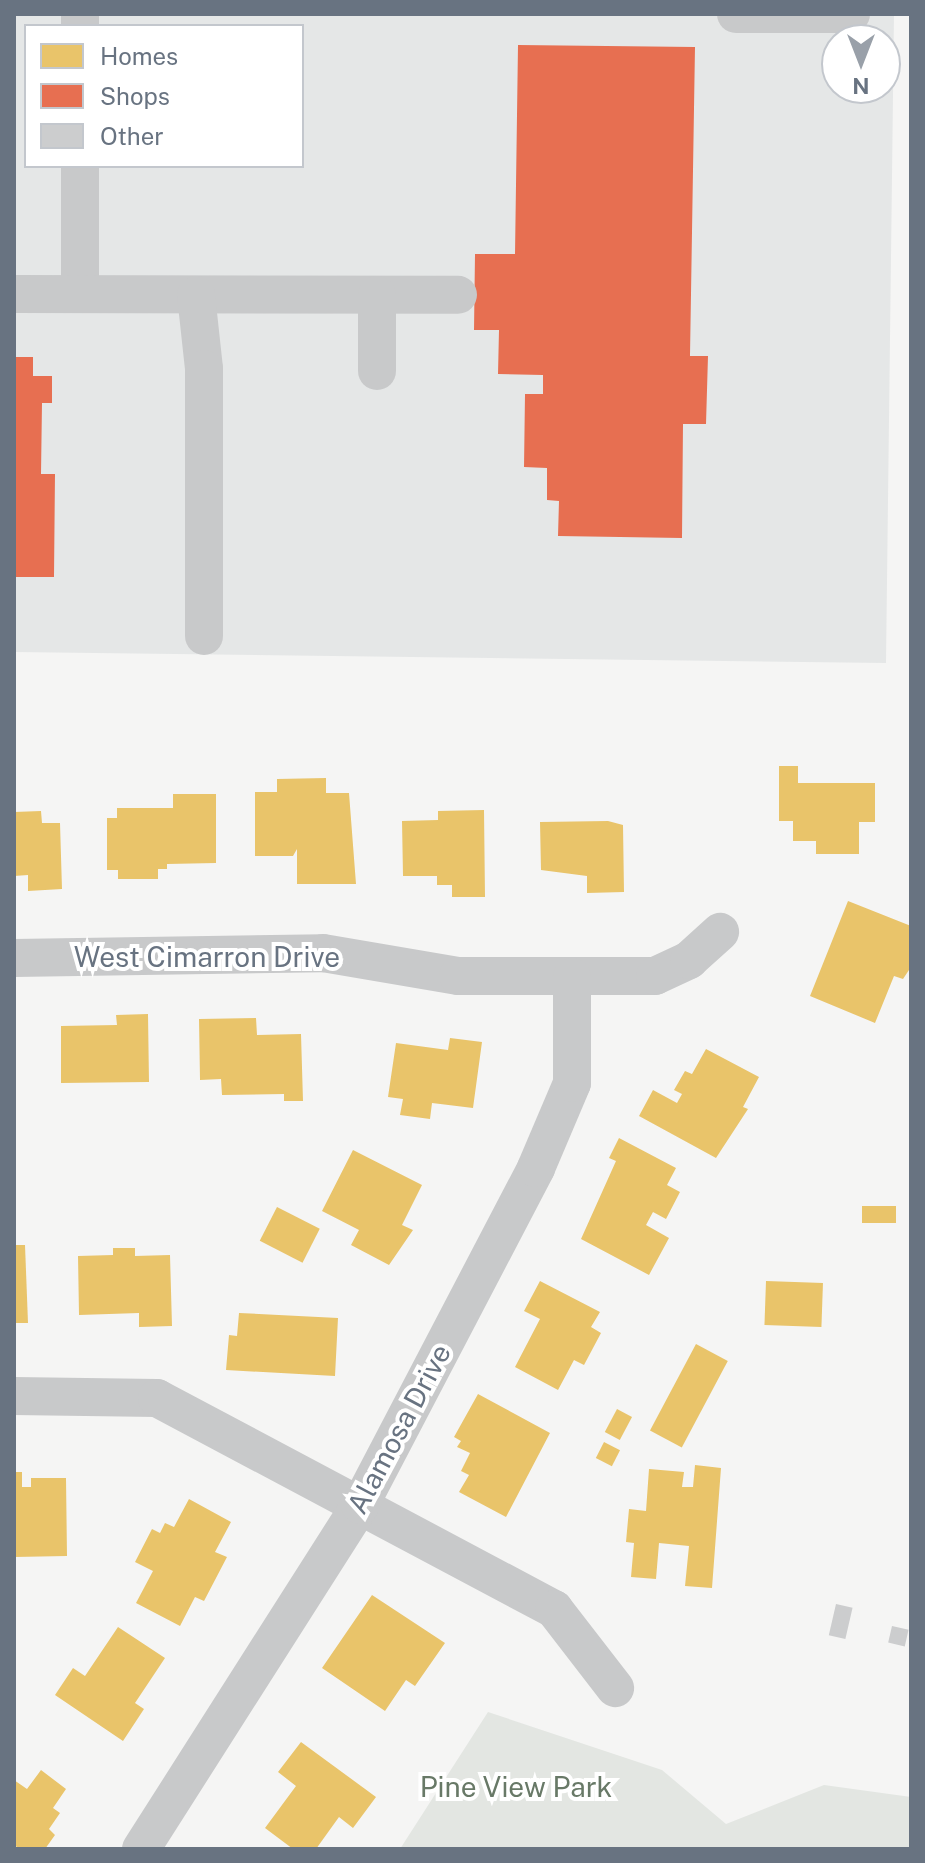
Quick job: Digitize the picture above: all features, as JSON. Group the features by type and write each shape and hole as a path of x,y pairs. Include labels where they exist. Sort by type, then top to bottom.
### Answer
{"street":[{"path":"736,14 851,14"},
{"path":"80,168 80,294"},
{"path":"14,294 458,295"},
{"path":"196,295 204,369 204,636"},
{"path":"377,295 377,371"},
{"name":"West Cimarron Drive","path":"14,958 323,953 458,976 655,976 689,960 720,932"},
{"name":"Alamosa Drive","path":"141,1849 360,1505 536,1168 572,1083 572,977"},
{"path":"14,1396 157,1398 554,1609 615,1688"}],"shaded area":[{"path":"14,14 894,14 894,24 821,24 821,104 893,104 886,663 14,652"}],"green space":[{"name":"Pine View Park","path":"488,1712 662,1770 726,1824 824,1785 911,1797 911,1849 400,1849"}],"building: Homes":[{"path":"779,766 798,766 798,783 875,783 875,822 859,822 859,854 816,854 816,841 793,841 793,821 779,821"},
{"path":"326,778 326,793 349,793 356,884 297,884 297,849 293,856 255,856 255,792 277,792 277,779"},
{"path":"173,794 216,794 216,863 167,864 167,869 158,869 158,879 118,879 118,870 107,870 107,818 117,818 117,808 173,808"},
{"path":"484,810 485,897 452,897 452,885 437,885 437,876 403,876 402,821 438,820 438,811"},
{"path":"41,811 42,823 60,823 62,889 28,891 28,875 14,876 14,812"},
{"path":"608,821 623,825 624,892 587,893 587,876 541,870 540,822"},
{"path":"848,901 911,926 911,967 903,979 894,976 875,1023 810,996"},
{"path":"148,1014 149,1082 61,1083 61,1026 117,1025 116,1015"},
{"path":"256,1018 257,1035 301,1034 303,1101 284,1101 284,1094 222,1095 221,1079 200,1080 199,1019"},
{"path":"450,1038 482,1042 473,1108 432,1103 430,1119 400,1115 403,1099 388,1097 396,1043 448,1050"},
{"path":"706,1049 759,1077 743,1107 748,1109 716,1158 639,1116 653,1090 677,1103 682,1094 674,1090 685,1071 692,1074"},
{"path":"619,1138 676,1168 667,1185 680,1192 666,1219 653,1212 646,1225 669,1238 649,1275 581,1239 616,1161 609,1158"},
{"path":"353,1150 422,1185 402,1225 413,1230 389,1265 351,1245 359,1230 322,1211"},
{"path":"862,1206 896,1206 896,1223 862,1223"},
{"path":"277,1207 320,1229 303,1263 260,1241"},
{"path":"14,1245 25,1245 28,1323 14,1323"},
{"path":"113,1248 135,1248 135,1256 170,1255 172,1326 139,1327 139,1313 79,1315 78,1256 113,1255"},
{"path":"540,1281 600,1312 591,1327 601,1333 584,1365 574,1360 558,1390 515,1367 540,1319 524,1311"},
{"path":"766,1281 823,1283 821,1327 764,1325"},
{"path":"239,1313 338,1318 335,1376 226,1370 229,1335 237,1336"},
{"path":"696,1344 728,1361 682,1447 650,1431"},
{"path":"478,1394 550,1433 506,1517 459,1492 469,1475 461,1471 470,1453 457,1447 461,1441 454,1437"},
{"path":"617,1409 632,1417 620,1440 605,1432"},
{"path":"604,1442 620,1450 612,1466 596,1458"},
{"path":"695,1465 721,1468 712,1588 685,1586 689,1546 659,1543 656,1579 631,1577 634,1543 626,1542 629,1509 646,1511 649,1469 684,1472 682,1487 693,1487"},
{"path":"14,1472 22,1472 22,1487 31,1487 31,1478 66,1478 67,1556 14,1557"},
{"path":"189,1499 231,1522 215,1552 227,1557 204,1601 195,1597 180,1626 136,1603 153,1571 135,1562 152,1529 160,1533 165,1523 174,1527"},
{"path":"372,1595 445,1643 415,1686 406,1680 385,1711 322,1668"},
{"path":"118,1627 165,1658 135,1703 144,1709 123,1741 55,1695 73,1668 85,1676"},
{"path":"301,1742 376,1797 353,1828 339,1817 316,1849 293,1849 265,1828 296,1786 278,1772"},
{"path":"41,1770 66,1789 53,1808 60,1813 49,1829 55,1835 45,1849 20,1849 14,1845 14,1780 27,1789"}],"building: Shops":[{"path":"518,45 695,47 690,356 708,356 706,424 683,424 682,538 558,536 559,501 547,500 547,468 524,467 525,394 543,394 543,375 498,374 499,330 474,330 475,254 515,254"},
{"path":"14,357 33,357 33,376 52,376 52,403 42,403 41,474 55,474 54,577 14,577"}],"building: Other":[{"path":"836,1604 853,1608 845,1639 829,1635"},
{"path":"892,1626 909,1630 905,1646 888,1643"}]}
